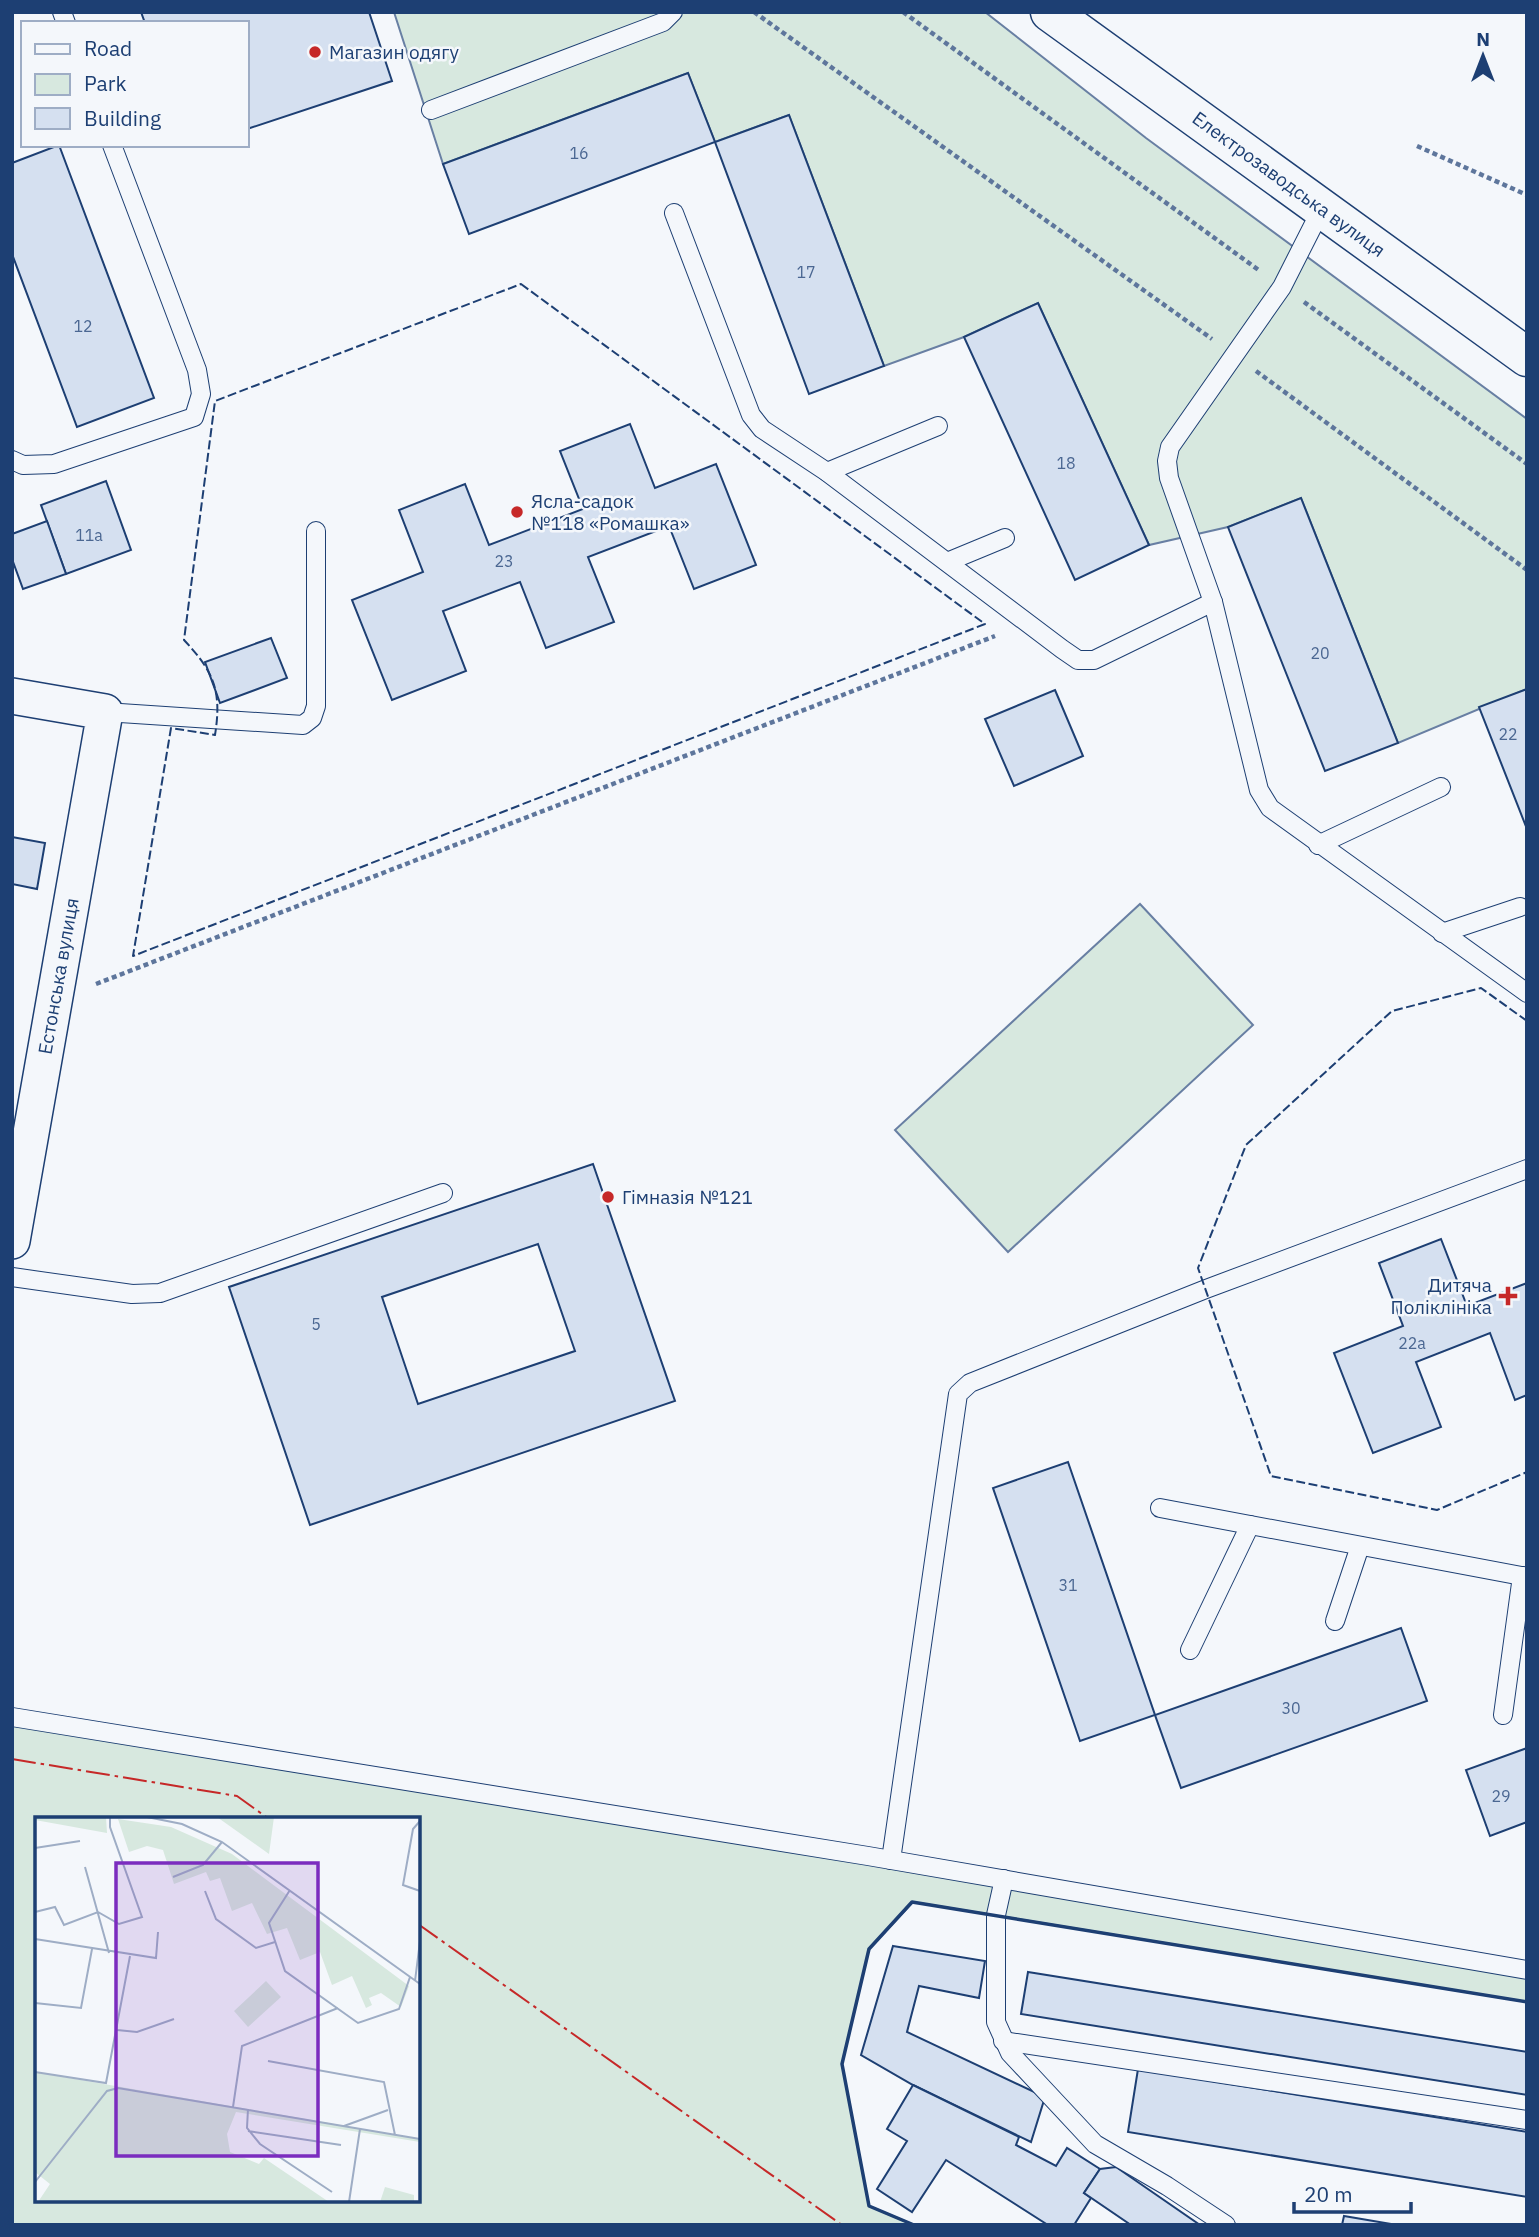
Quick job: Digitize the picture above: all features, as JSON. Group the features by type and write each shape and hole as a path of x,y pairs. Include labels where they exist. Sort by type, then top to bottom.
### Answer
{"main road":[{"name":"Електрозаводська вулиця","path":"1050,12 1527,357"}],"street":[{"path":"12,696 105,712"},
{"name":"Естонська вулиця","path":"12,1241 105,712"}],"lane":[{"path":"431,110 663,22 673,12"},
{"path":"12,460 23,466 54,464 194,417 201,394 197,370 113,147"},
{"path":"1322,208 1282,287 1170,447 1167,461 1169,478 1213,602 1259,790 1270,808 1527,993"},
{"path":"674,213 751,415 762,429 827,472 1078,660 1094,660 1213,602"},
{"path":"827,472 938,426"},
{"path":"105,712 303,725 312,718 316,706 316,531"},
{"path":"947,562 1005,538"},
{"path":"1318,845 1441,787"},
{"path":"1442,933 1520,907"},
{"path":"891,1860 958,1394 970,1383 1181,1299 1527,1169"},
{"path":"12,1277 132,1294 160,1293 443,1193"},
{"path":"1160,1508 1525,1577 1503,1715"},
{"path":"1190,1650 1250,1525"},
{"path":"1335,1620 1360,1546"},
{"path":"12,1717 891,1860 1527,1970"},
{"path":"1004,1879 996,1915 996,2022 1010,2053 1095,2144 1167,2186 1226,2225"},
{"path":"1003,2041 1527,2120"}],"path":[{"path":"754,12 1236,356 1527,570"},
{"path":"904,12 1527,464"},
{"path":"1417,146 1527,195"},
{"path":"53,1000 1028,623"}],"green space":[{"path":"394,12 985,12 1146,138 1527,419 1527,689 1398,743 1301,498 1228,527 1149,545 1038,303 964,337 884,366 789,115 715,142 688,73 443,164"},
{"path":"1140,904 1253,1025 1008,1252 895,1130"},
{"path":"12,1715 1527,1970 1527,2002 913,1902 869,1949 842,2064 869,2206 914,2225 12,2225"}],"building":[{"name":"Магазин одягу","path":"141,12 369,12 392,81 248,129 248,21 144,21"},
{"path":"688,73 715,142 469,234 443,164"},
{"path":"789,115 884,366 809,394 715,142"},
{"path":"60,147 154,398 77,427 12,254 12,163"},
{"path":"1038,303 1149,545 1075,580 964,337"},
{"path":"630,424 655,488 716,464 756,565 694,589 669,526 588,557 614,622 546,648 520,582 443,611 466,671 392,700 352,600 423,572 399,510 465,484 489,545 583,509 560,451"},
{"path":"106,481 131,550 66,574 41,505"},
{"path":"1301,498 1398,743 1325,771 1228,527"},
{"path":"47,521 66,574 23,589 12,559 12,534"},
{"path":"271,638 287,678 220,703 205,662"},
{"path":"1527,689 1527,829 1479,707"},
{"path":"1055,690 1083,756 1014,786 985,719"},
{"path":"12,837 45,843 37,889 12,884"},
{"path":"593,1164 675,1401 310,1525 229,1287","holes":["538,1244 575,1351 418,1404 382,1297"]},
{"path":"1441,1239 1467,1306 1527,1283 1527,1395 1515,1400 1490,1333 1416,1362 1441,1427 1373,1453 1334,1353 1403,1326 1379,1263"},
{"path":"1068,1462 1155,1715 1080,1741 993,1488"},
{"path":"1401,1628 1427,1701 1181,1788 1155,1715"},
{"path":"1527,1748 1527,1822 1490,1836 1466,1770"},
{"path":"893,1946 985,1961 979,1998 919,1986 907,2032 1045,2097 1031,2142 913,2085 861,2055"},
{"path":"1028,1972 1527,2052 1527,2095 1021,2014"},
{"path":"1138,2069 1527,2132 1527,2197 1128,2132"},
{"path":"913,2085 1019,2137 1016,2145 1056,2166 1067,2148 1100,2169 1084,2193 1091,2198 1074,2225 1048,2225 946,2160 912,2212 877,2189 907,2141 887,2129"},
{"path":"1116,2167 1200,2225 1131,2225 1084,2193 1100,2169"},
{"path":"1344,2216 1397,2225 1342,2225"}],"fence":[{"path":"521,284 985,624 133,956 171,728 215,735 217,706 213,683 202,662 184,640 215,401 521,284"},
{"path":"1527,1021 1481,988 1392,1011 1246,1145 1198,1268 1271,1476 1437,1510 1527,1472"}],"wall":[{"path":"914,2225 869,2206 842,2064 869,1949 912,1902 1527,2002"}],"power":[{"path":"12,1759 237,1796 266,1817"},
{"path":"420,1925 842,2225"}],"place":[{"name":"Магазин одягу","path":"315,52"},
{"name":"Ясла-садок №118 «Ромашка»","path":"517,512"},
{"name":"Гімназія №121","path":"608,1197"},
{"name":"Дитяча Поліклініка","path":"1508,1296"}]}
